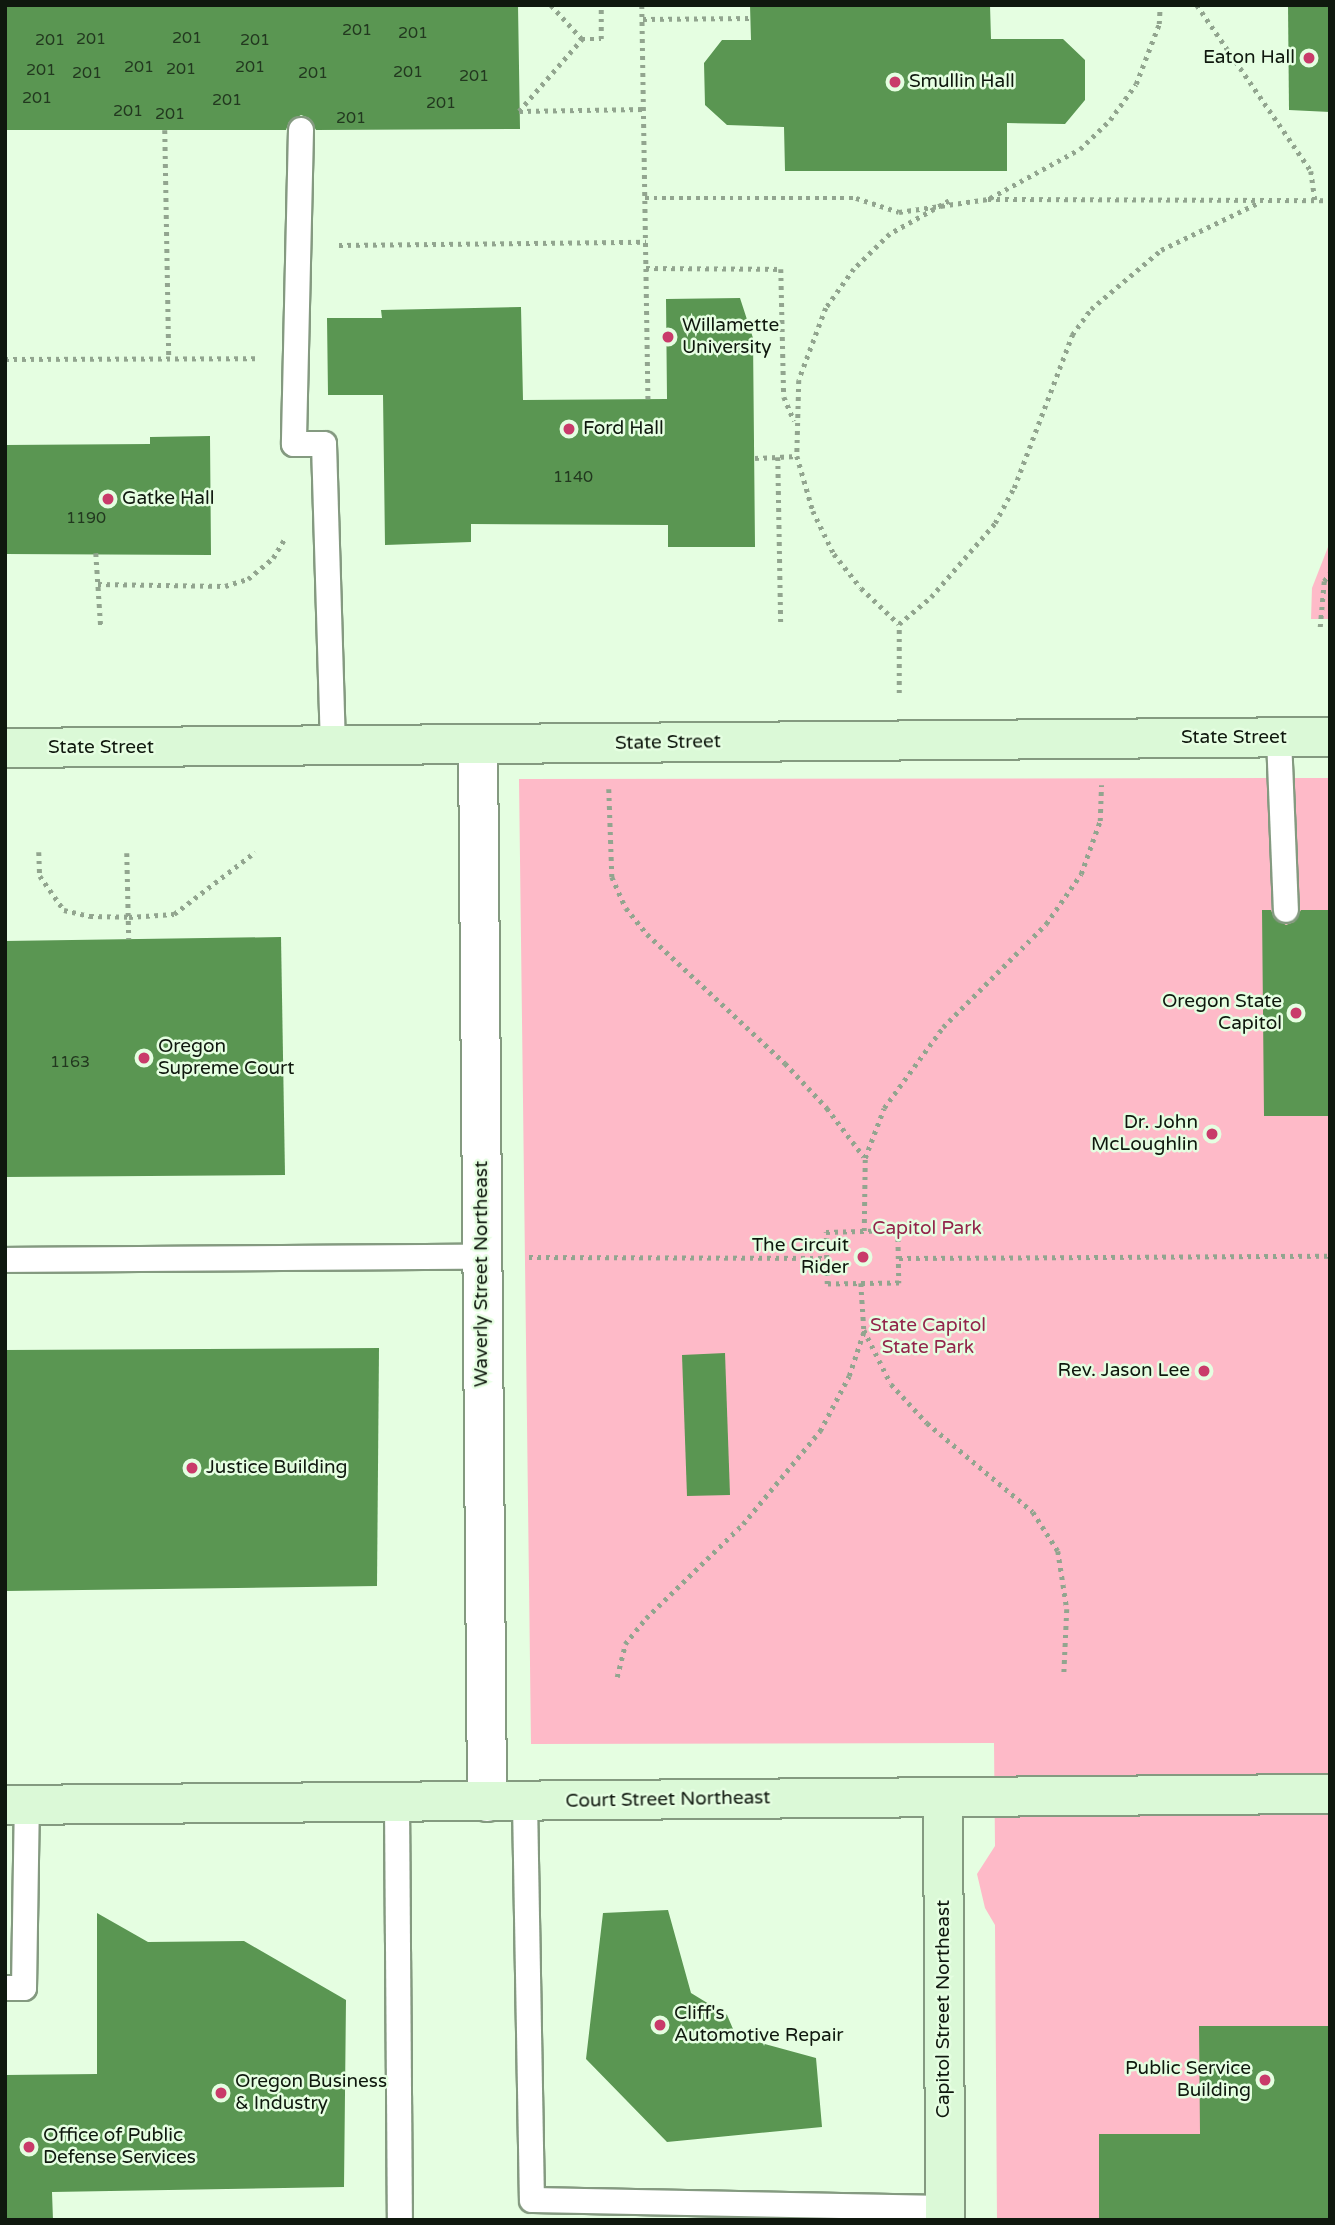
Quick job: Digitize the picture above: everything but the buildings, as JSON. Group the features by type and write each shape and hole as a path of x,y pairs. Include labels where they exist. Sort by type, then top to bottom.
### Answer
{"main road":[{"name":"State Street","path":"5,748 1330,737"},
{"name":"Court Street Northeast","path":"16,1805 1330,1794"},
{"name":"Capitol Street Northeast","path":"943,1797 945,2214"}],"street":[{"name":"Waverly Street Northeast","path":"478,745 486,1802"}],"lane":[{"path":"301,130 294,444 324,444 332,746"},
{"path":"1279,738 1286,910"},
{"path":"5,1260 483,1257"},
{"path":"525,1802 532,2200 945,2214"},
{"path":"397,1803 400,2220"},
{"path":"5,1988 24,1988 16,1805"}],"path":[{"path":"551,5 582,39 601,39 601,5"},
{"path":"642,5 648,399"},
{"path":"988,199 1080,149 1110,120 1136,85 1159,24 1160,5"},
{"path":"1197,5 1311,171 1315,200"},
{"path":"643,19 751,18"},
{"path":"582,39 519,111 644,109"},
{"path":"166,130 169,358"},
{"path":"645,198 856,198 899,212 949,201 988,199 1260,202 1330,200"},
{"path":"899,741 899,624 860,588 834,554 813,511 797,456 795,423 799,380 826,308 854,269 890,234 949,201"},
{"path":"899,624 932,597 995,523 1014,488 1072,335 1091,309 1161,250 1260,202"},
{"path":"297,245 646,242"},
{"path":"646,268 781,269 784,397 795,423"},
{"path":"5,359 295,358"},
{"path":"755,458 797,456"},
{"path":"778,457 781,626"},
{"path":"99,584 225,586 248,579 274,558 289,531"},
{"path":"96,553 101,629"},
{"path":"1321,626 1324,580 1330,573"},
{"path":"863,1231 865,1158 884,1108 912,1063 1046,923 1081,874 1100,821 1102,739"},
{"path":"608,744 612,877 626,908 647,934 785,1063 865,1158"},
{"path":"38,852 40,876 64,910 90,916 129,917 174,914 256,852"},
{"path":"127,853 130,939"},
{"path":"898,1230 899,1283 827,1284 827,1231 863,1231 898,1230"},
{"path":"899,1258 1330,1256"},
{"path":"483,1257 826,1258"},
{"path":"617,1677 625,1644 646,1618 743,1524 812,1441 849,1376 864,1330 861,1283"},
{"path":"864,1330 891,1384 927,1423 1033,1512 1058,1551 1068,1609 1064,1675"}],"green space":[{"path":"1330,542 1330,619 1311,619 1312,588"},
{"name":"State Capitol State Park","path":"1330,778 1330,2220 997,2220 995,1925 985,1908 977,1874 995,1846 994,1743 531,1744 519,779"}],"place":[{"name":"Eaton Hall","path":"1309,58"},
{"name":"Smullin Hall","path":"895,82"},
{"name":"Willamette University","path":"668,337"},
{"name":"Ford Hall","path":"569,429"},
{"name":"Gatke Hall","path":"108,499"},
{"name":"Oregon State Capitol","path":"1296,1013"},
{"name":"Oregon Supreme Court","path":"144,1058"},
{"name":"Dr. John McLoughlin","path":"1212,1134"},
{"name":"The Circuit Rider","path":"863,1257"},
{"name":"Rev. Jason Lee","path":"1204,1371"},
{"name":"Justice Building","path":"192,1468"},
{"name":"Cliff's Automotive Repair","path":"660,2025"},
{"name":"Public Service Building","path":"1265,2080"},
{"name":"Oregon Business & Industry","path":"221,2093"},
{"name":"Office of Public Defense Services","path":"29,2147"}],"park label":[{"name":"Capitol Park","path":"927,1229"}]}
